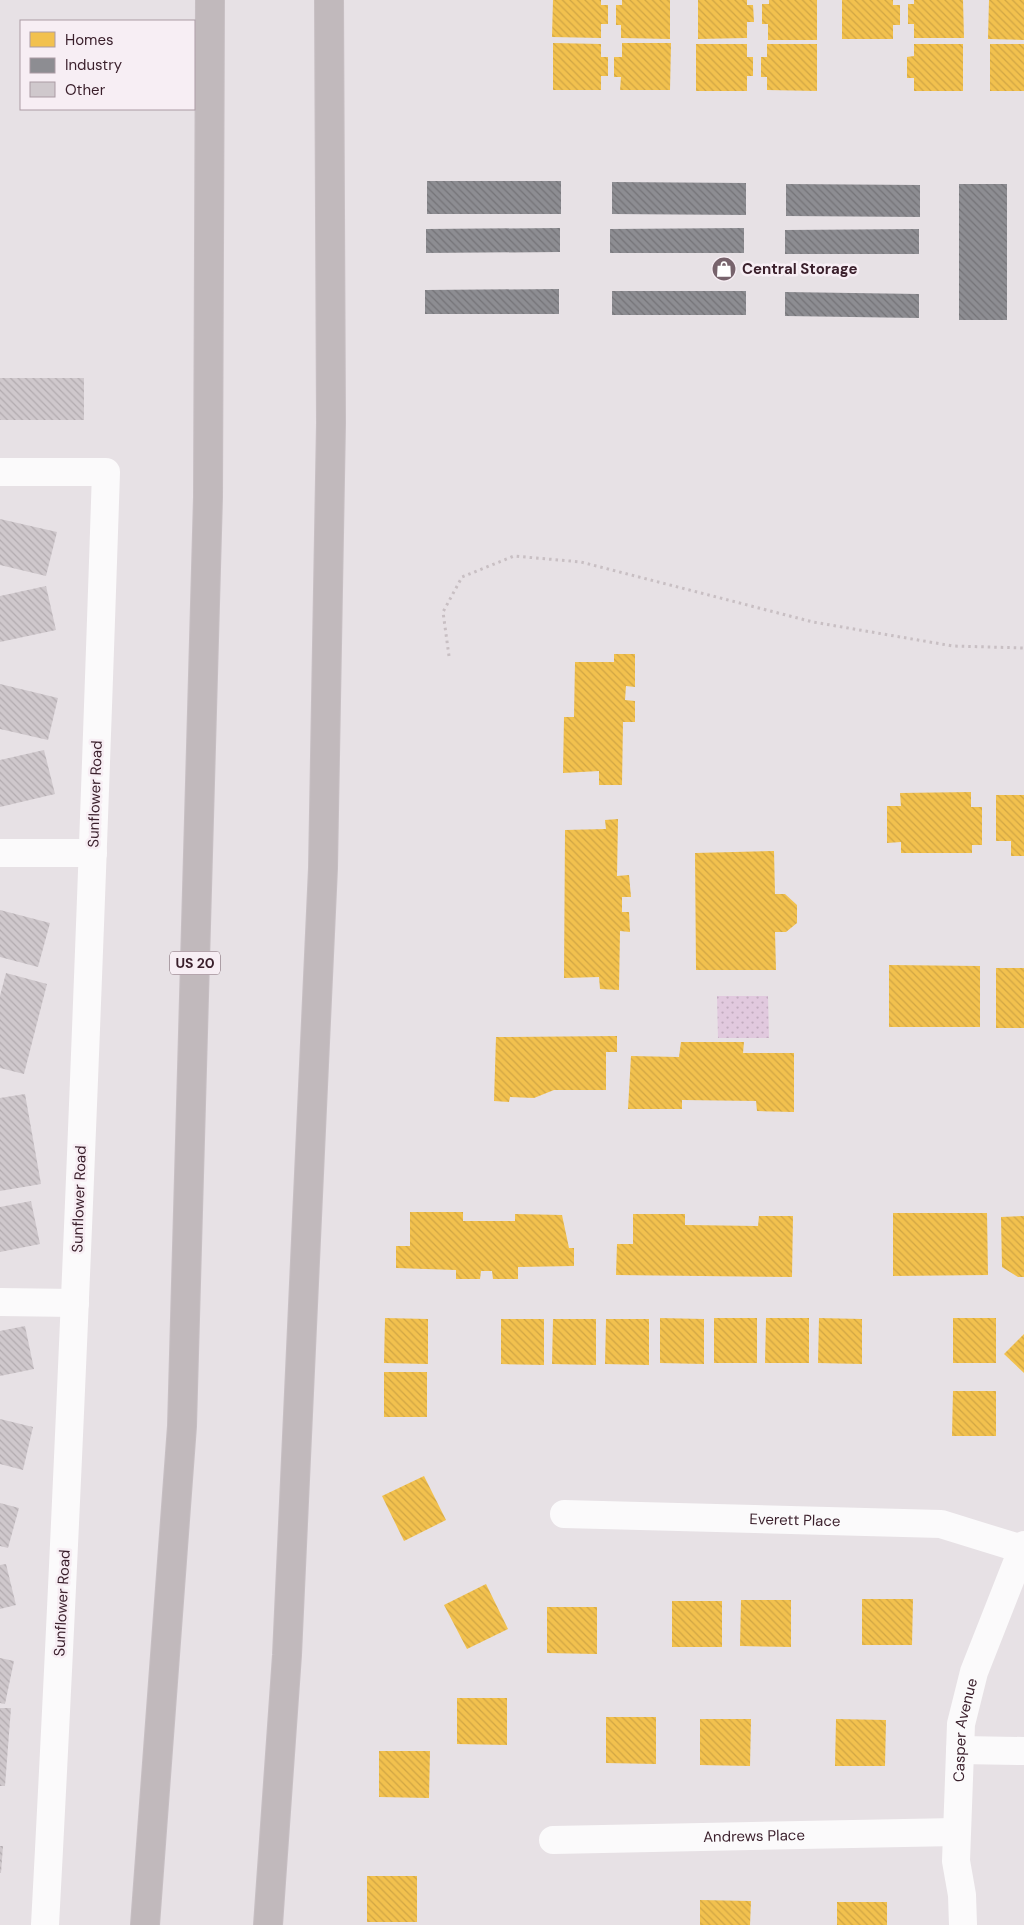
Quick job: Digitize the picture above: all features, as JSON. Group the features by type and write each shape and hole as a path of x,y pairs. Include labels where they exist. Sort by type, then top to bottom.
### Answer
{"highway":[{"name":"US 20","path":"145,1925 182,1426 208,497 210,0"},
{"path":"268,1925 287,1655 323,868 330,423 329,0"}],"street":[{"name":"Sunflower Road","path":"0,472 106,472 93,853 64,1573 46,1925"},
{"path":"0,853 93,853"},
{"path":"0,1302 75,1302"},
{"name":"Everett Place","path":"564,1514 941,1524 1023,1547"},
{"name":"Casper Avenue","path":"963,1925 962,1895 956,1861 961,1724 974,1672 1023,1547"},
{"path":"960,1750 1024,1751"},
{"name":"Andrews Place","path":"553,1840 956,1832"}],"path":[{"path":"449,656 443,612 462,577 514,556 581,562 813,622 954,646 1024,648"}],"shaded area":[{"path":"717,996 768,996 769,1038 718,1038"}],"building: Homes":[{"path":"553,0 601,0 601,5 608,5 608,24 601,24 601,38 552,37"},
{"path":"622,0 670,0 670,39 621,38 621,25 616,25 616,5 622,5"},
{"path":"698,0 747,0 747,5 753,5 754,22 747,22 747,38 698,39"},
{"path":"769,0 817,0 817,40 768,40 768,24 762,24 762,4 769,4"},
{"path":"842,0 893,0 893,5 900,5 900,25 893,25 893,39 842,39"},
{"path":"914,0 963,0 964,38 914,38 914,24 908,24 908,4 914,4"},
{"path":"989,0 1024,0 1024,40 988,39"},
{"path":"553,43 601,44 601,57 608,57 608,76 601,76 601,90 553,90"},
{"path":"622,43 671,43 670,90 620,90 621,77 614,77 614,57 622,57"},
{"path":"696,44 747,44 747,57 753,57 753,76 747,76 747,91 696,91"},
{"path":"767,44 817,44 817,91 767,90 767,77 761,77 761,57 767,57"},
{"path":"914,44 963,44 963,91 914,91 914,78 907,78 907,57 914,56"},
{"path":"990,44 1024,44 1024,91 990,91"},
{"path":"614,654 635,654 635,687 626,686 625,700 635,701 635,722 623,722 622,785 599,785 599,771 563,773 564,717 574,717 575,662 614,662"},
{"path":"971,792 971,807 982,807 982,845 972,845 972,853 901,853 901,842 887,843 887,806 901,806 900,793"},
{"path":"996,795 1024,795 1024,856 1011,856 1011,841 996,841"},
{"path":"618,819 617,876 629,875 631,897 622,897 622,912 629,912 630,932 620,931 619,990 600,989 599,977 564,978 565,830 606,829 605,820"},
{"path":"774,851 775,894 785,894 797,905 797,923 786,932 775,932 776,970 696,970 695,853"},
{"path":"889,965 980,966 980,1027 889,1027"},
{"path":"996,968 1024,968 1024,1028 996,1028"},
{"path":"617,1036 617,1052 606,1052 606,1090 554,1090 534,1098 510,1097 509,1102 494,1101 496,1037"},
{"path":"681,1042 744,1042 743,1053 794,1053 794,1112 757,1111 756,1101 682,1100 682,1109 628,1109 631,1056 679,1057"},
{"path":"410,1212 463,1212 463,1221 515,1221 515,1214 562,1215 569,1248 574,1248 574,1266 518,1267 518,1279 493,1279 492,1271 481,1271 480,1279 456,1279 456,1270 396,1268 396,1246 410,1246"},
{"path":"893,1213 987,1213 988,1275 893,1276"},
{"path":"633,1214 685,1214 685,1225 758,1226 759,1216 793,1216 792,1277 616,1275 617,1244 633,1244"},
{"path":"1024,1216 1024,1277 1018,1277 1002,1267 1001,1217"},
{"path":"385,1318 428,1319 428,1364 384,1363"},
{"path":"660,1318 704,1319 704,1364 660,1363"},
{"path":"714,1318 757,1318 757,1363 714,1363"},
{"path":"766,1318 809,1318 809,1363 765,1363"},
{"path":"819,1318 862,1319 862,1364 818,1363"},
{"path":"953,1318 996,1318 996,1363 953,1363"},
{"path":"501,1319 544,1319 544,1365 501,1364"},
{"path":"553,1319 596,1319 596,1365 552,1364"},
{"path":"606,1319 649,1319 649,1365 605,1364"},
{"path":"1024,1334 1024,1373 1004,1354"},
{"path":"384,1372 427,1372 427,1417 384,1417"},
{"path":"953,1391 996,1391 996,1436 952,1436"},
{"path":"424,1476 446,1520 404,1541 382,1496"},
{"path":"486,1584 508,1629 467,1649 444,1605"},
{"path":"862,1599 913,1599 912,1645 862,1645"},
{"path":"741,1600 791,1600 791,1647 740,1646"},
{"path":"672,1601 722,1601 722,1647 672,1647"},
{"path":"547,1607 597,1607 597,1654 547,1653"},
{"path":"457,1698 507,1698 507,1745 457,1744"},
{"path":"606,1717 656,1717 656,1764 606,1763"},
{"path":"700,1719 751,1719 750,1766 700,1765"},
{"path":"836,1719 886,1720 885,1766 835,1766"},
{"path":"379,1751 430,1751 429,1798 379,1797"},
{"path":"367,1876 417,1876 417,1922 367,1922"},
{"path":"700,1900 751,1901 750,1925 700,1925"},
{"path":"837,1902 887,1902 887,1925 837,1925"}],"building: Industry":[{"path":"427,181 561,181 561,214 427,214"},
{"path":"612,182 746,183 746,215 612,214"},
{"path":"786,184 920,185 920,217 786,216"},
{"path":"959,184 1007,184 1007,320 959,320"},
{"path":"560,228 560,252 426,253 426,229"},
{"path":"744,228 744,253 610,253 610,229"},
{"path":"919,229 919,254 785,254 785,230"},
{"path":"559,289 559,314 425,314 425,290"},
{"path":"612,291 746,291 746,315 612,315"},
{"path":"785,292 919,294 919,318 785,316"}],"building: Other":[{"path":"0,378 84,378 84,420 0,420"},
{"path":"0,519 57,532 46,576 0,565"},
{"path":"46,586 56,630 0,642 0,596"},
{"path":"0,684 58,698 48,740 0,729"},
{"path":"44,750 55,794 0,807 0,760"},
{"path":"0,910 50,923 38,967 0,957"},
{"path":"6,973 47,984 24,1074 0,1068 0,996"},
{"path":"25,1094 41,1184 0,1191 0,1098"},
{"path":"31,1201 40,1244 0,1252 0,1207"},
{"path":"25,1326 34,1369 0,1376 0,1331"},
{"path":"0,1419 33,1427 23,1470 0,1464"},
{"path":"0,1503 19,1508 8,1548 0,1546"},
{"path":"6,1564 16,1605 0,1609 0,1565"},
{"path":"0,1658 14,1661 5,1704 0,1703"},
{"path":"0,1708 11,1708 5,1786 0,1786"},
{"path":"0,1846 3,1846 1,1873 0,1873"}],"place":[{"name":"Central Storage","path":"724,269"}]}
